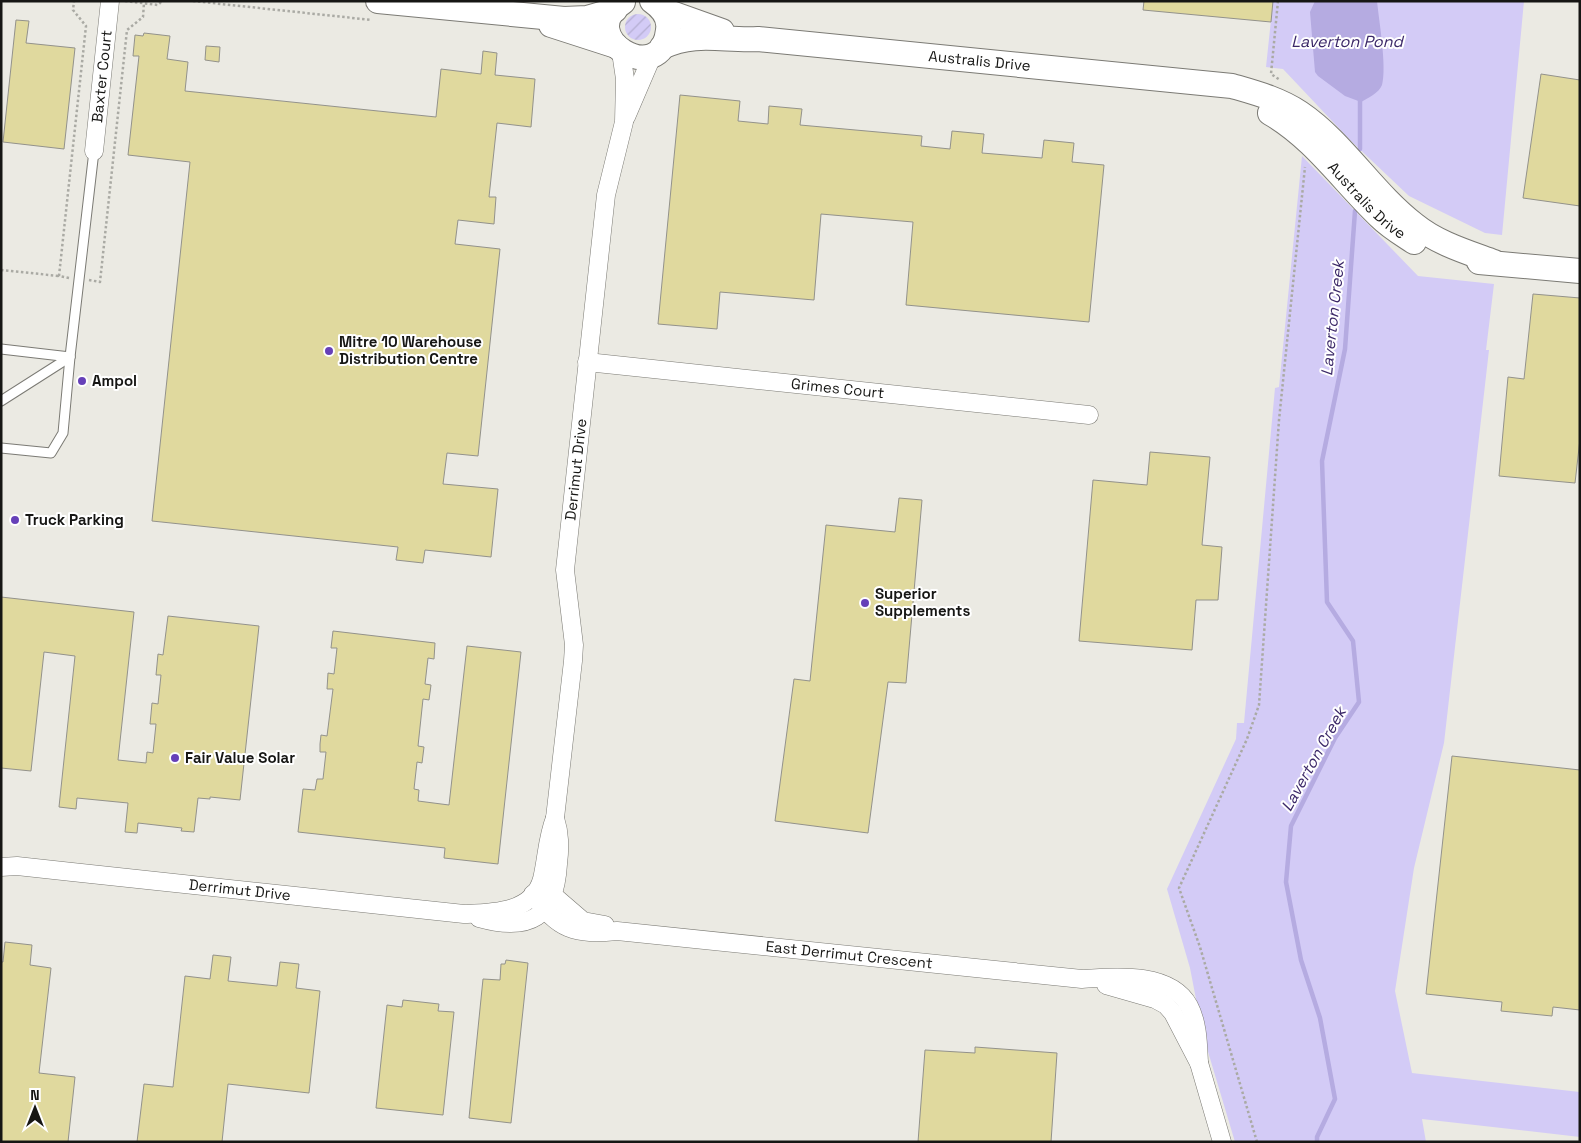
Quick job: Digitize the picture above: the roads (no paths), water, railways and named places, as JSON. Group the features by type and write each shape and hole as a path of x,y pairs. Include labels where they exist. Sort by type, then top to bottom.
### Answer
{"street":[{"name":"Baxter Court","path":"94,151 110,1"},
{"path":"378,1 448,5 526,16 578,19 620,5"},
{"path":"618,49 610,37 609,25 620,5"},
{"path":"657,50 667,37 669,26 658,6"},
{"name":"Australis Drive","path":"658,6 713,28 758,39"},
{"path":"526,16 618,49"},
{"name":"Australis Drive","path":"618,49 640,57 676,41 700,37 758,39 1232,86 1271,98 1300,113 1416,227 1444,242 1494,262"},
{"name":"Derrimut Drive","path":"464,914 510,910 522,905 533,894 542,879 547,839 554,818 574,661 574,644 565,570 606,195 624,122 625,80 618,49"},
{"name":"Derrimut Drive","path":"624,122 657,50"},
{"name":"Australis Drive","path":"1200,84 1265,110 1285,121 1311,145 1381,218 1399,233 1427,250 1462,262 1494,262 1580,271"},
{"name":"Grimes Court","path":"587,362 1089,415"},
{"name":"Derrimut Drive","path":"6,865 464,914 495,922 516,924 528,922 549,903 557,886 560,838 554,818"},
{"name":"East Derrimut Crescent","path":"533,894 583,921 605,925 617,931 1082,979 1134,979 1160,983 1171,988 1181,996 1188,1006 1197,1034 1199,1063 1222,1142"}],"lane":[{"path":"1,448 51,453 62,433 94,151"},
{"path":"1,349 70,357"},
{"path":"1,400 70,357"}],"water":[{"name":"Laverton Pond","path":"1315,1 1377,1 1384,67 1382,85 1373,95 1361,102 1345,96 1315,72 1310,12"}],"waterway":[{"name":"Laverton Creek","path":"1360,97 1360,149"},
{"name":"Laverton Creek","path":"1317,1142 1317,1137 1335,1099 1320,1018 1301,960 1286,882 1291,826 1335,738 1359,702 1353,641 1327,602 1322,461 1345,349 1355,211"}],"place":[{"name":"Mitre 10 Warehouse Distribution Centre","path":"329,351"},
{"name":"Ampol","path":"82,381"},
{"name":"Truck Parking","path":"15,520"},
{"name":"Superior Supplements","path":"865,603"},
{"name":"Fair Value Solar","path":"175,758"}]}
